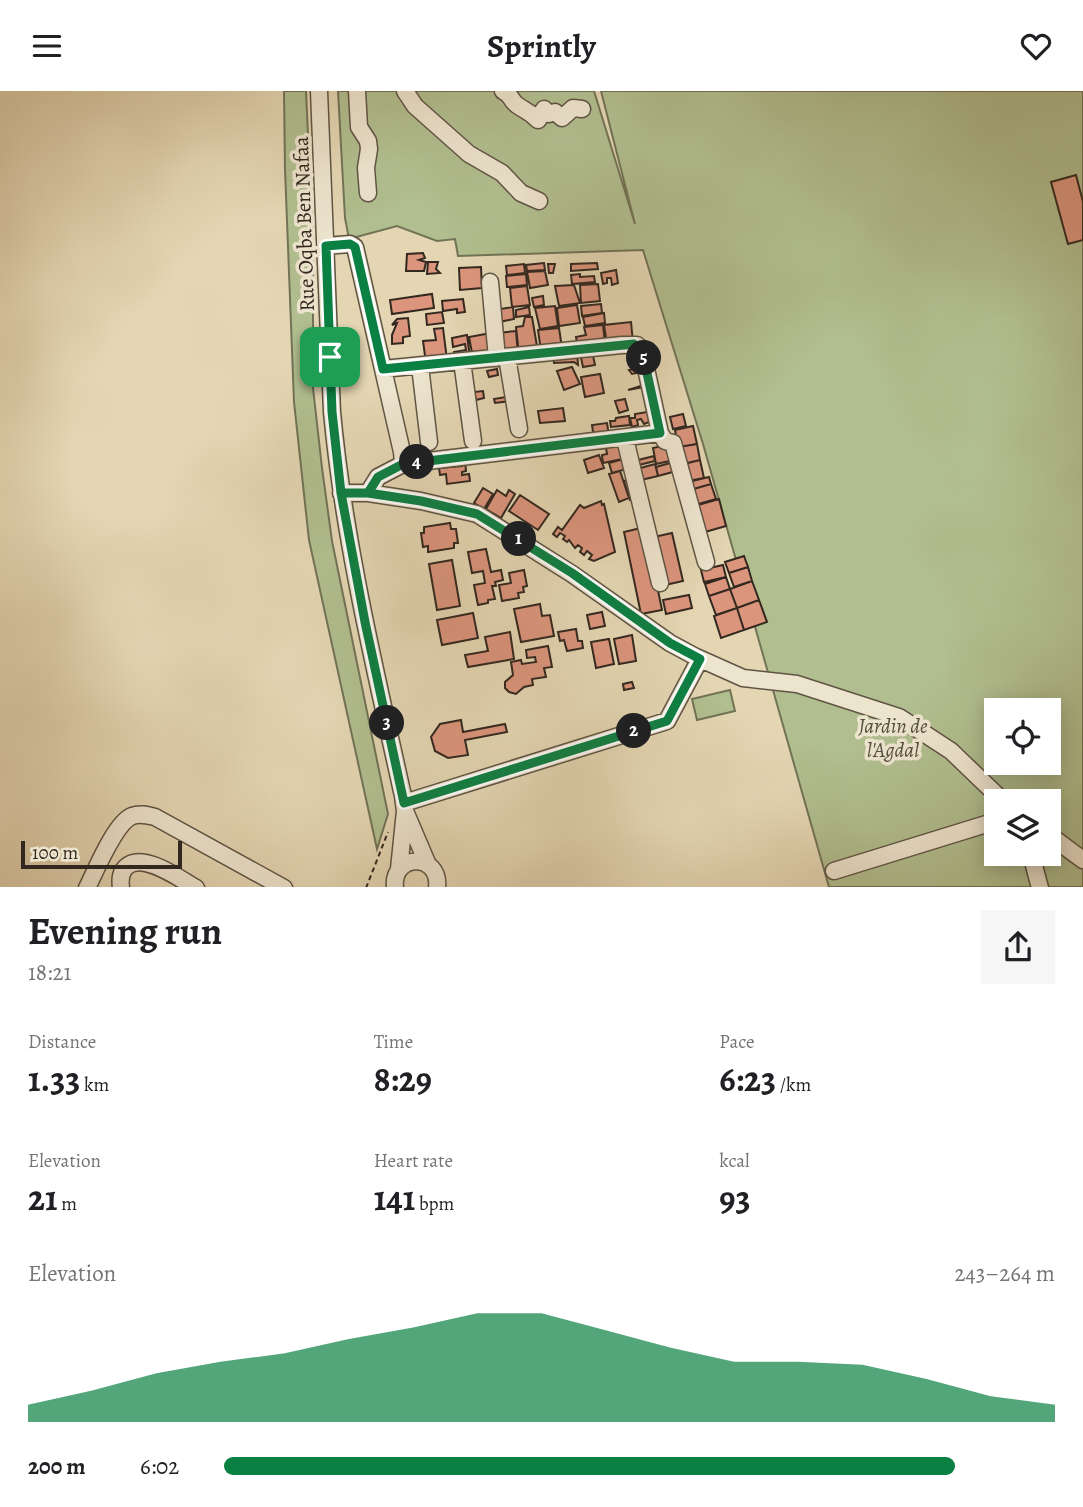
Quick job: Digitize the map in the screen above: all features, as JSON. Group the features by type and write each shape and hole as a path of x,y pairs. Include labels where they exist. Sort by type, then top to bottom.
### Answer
{"street":[{"name":"Rue Oqba Ben Nafaa","path":"319,91 332,412 341,493 404,807 428,865 436,875 437,887"},
{"path":"357,91 359,127 368,141 369,149 366,168 368,193"},
{"path":"405,91 415,106 470,154 502,173 521,193 538,201"},
{"path":"503,91 509,93 517,105 527,108 538,120 544,109 549,114 555,113 562,118 573,108 582,109"},
{"path":"326,246 350,244 355,247 403,464"},
{"path":"490,282 502,357 519,429"},
{"path":"383,369 637,345 642,350 660,433 665,441 673,443 706,562"},
{"path":"463,361 473,441"},
{"path":"420,366 429,442"},
{"path":"368,493 378,477 403,464 660,433"},
{"path":"625,439 660,583"},
{"path":"341,493 368,493 451,506 477,514 572,573 670,643 743,678 797,684 899,717 951,751 991,789"},
{"path":"404,807 667,721 700,659"},
{"name":"Rue Oqba Ben Nafaa","path":"394,887 394,877 399,869 404,807"},
{"path":"87,887 120,825 132,816 140,814 155,817 285,887"},
{"path":"834,871 984,825"},
{"path":"1061,844 1083,860"},
{"path":"121,887 122,873 126,867 138,861 152,864 196,887"},
{"path":"399,869 404,864 416,861 428,865"},
{"path":"1034,866 1040,887"}],"path":[{"path":"366,887 389,830"}],"green space":[{"path":"284,91 306,91 313,246 313,388 332,541 388,814 377,849 309,540 294,402"},
{"name":"Jardin de l'Agdal","path":"338,91 594,91 635,224 601,91 1083,91 1083,887 829,887 703,444 643,250 458,256 455,239 437,241 397,226 349,239 345,218"},
{"path":"730,690 735,711 697,720 692,699"}],"building":[{"path":"1076,175 1083,202 1083,240 1068,244 1051,182"},
{"path":"423,253 425,258 419,260 426,262 424,271 406,271 407,254"},
{"path":"428,262 438,262 436,269 440,273 427,274"},
{"path":"544,263 545,270 527,271 526,265"},
{"path":"597,263 598,269 571,271 571,264"},
{"path":"524,264 525,273 507,275 506,266"},
{"path":"548,264 555,264 553,273 549,273"},
{"path":"481,267 482,288 460,290 459,268"},
{"path":"616,270 618,283 612,285 611,278 607,278 607,283 603,284 601,273"},
{"path":"545,271 548,285 530,288 527,272"},
{"path":"526,274 527,285 507,287 506,276"},
{"path":"580,274 580,277 594,276 595,282 572,284 571,275"},
{"path":"598,284 600,301 581,303 580,285"},
{"path":"574,285 580,303 559,306 555,286"},
{"path":"527,286 530,305 512,307 510,288"},
{"path":"432,294 434,308 392,314 390,300"},
{"path":"543,296 544,305 534,307 532,298"},
{"path":"463,299 465,312 457,313 457,309 443,311 442,301"},
{"path":"601,304 602,313 582,316 581,306"},
{"path":"577,305 580,323 559,326 557,308"},
{"path":"555,306 558,326 540,329 535,308"},
{"path":"513,307 514,319 499,322 494,310"},
{"path":"529,307 530,315 516,317 516,310"},
{"path":"442,312 444,323 427,325 426,314"},
{"path":"604,313 605,323 585,326 583,317"},
{"path":"525,317 532,317 538,352 519,355 516,327 523,326"},
{"path":"408,318 410,336 403,337 403,343 392,344 397,323 392,325 397,319"},
{"path":"631,322 633,342 607,344 604,325"},
{"path":"603,325 605,344 578,348 576,337 586,335 584,327"},
{"path":"443,328 447,360 426,363 423,341 436,340 434,329"},
{"path":"559,328 562,348 541,351 538,330"},
{"path":"516,331 518,354 499,355 497,333"},
{"path":"491,333 494,355 473,358 469,337"},
{"path":"467,335 470,357 455,359 454,352 466,350 465,344 453,347 452,338"},
{"path":"577,351 578,365 574,362 554,363 553,352"},
{"path":"592,351 595,365 583,367 580,353"},
{"path":"645,366 649,386 628,390 644,385 641,372 632,374 629,370"},
{"path":"572,367 580,384 564,390 557,371"},
{"path":"497,369 498,375 489,377 487,371"},
{"path":"600,374 604,393 585,397 581,377"},
{"path":"483,391 484,398 476,400 474,392"},
{"path":"506,397 511,401 495,403 494,399"},
{"path":"625,399 628,410 619,413 615,401"},
{"path":"563,408 565,421 540,423 538,411"},
{"path":"653,411 649,422 644,424 641,419 637,420 638,425 632,427 630,418 635,418 635,414"},
{"path":"683,414 686,426 673,429 670,417"},
{"path":"629,416 630,425 611,427 610,421"},
{"path":"607,423 609,436 594,438 592,425"},
{"path":"693,426 697,444 678,447 675,430"},
{"path":"623,440 627,458 603,463 602,455 607,454 606,448 599,449 599,445"},
{"path":"671,444 674,460 656,464 653,448"},
{"path":"697,444 700,460 683,464 679,447"},
{"path":"599,455 604,468 588,473 584,460"},
{"path":"654,456 655,461 639,465 638,460"},
{"path":"631,457 634,467 612,473 609,463"},
{"path":"700,460 704,478 688,481 684,464"},
{"path":"465,461 466,471 462,472 462,475 469,474 470,481 447,484 446,474 440,475 439,468 462,466"},
{"path":"677,461 680,470 658,476 656,467"},
{"path":"655,464 658,476 641,480 637,469"},
{"path":"620,471 629,498 619,502 609,474"},
{"path":"636,477 643,496 630,500 624,481"},
{"path":"709,477 711,484 690,490 688,482"},
{"path":"711,484 716,499 695,505 690,490"},
{"path":"483,488 493,494 484,509 474,503"},
{"path":"497,490 506,496 509,490 515,494 501,518 486,509"},
{"path":"520,495 549,514 538,530 509,511"},
{"path":"719,499 726,526 705,532 698,505"},
{"path":"601,501 615,552 594,561 589,559 592,555 587,551 584,555 580,552 582,548 578,545 575,548 569,540 567,542 563,539 565,536 560,533 557,537 553,534 558,527 562,530 580,505 584,508"},
{"path":"450,523 451,529 456,529 458,543 454,543 454,548 428,552 428,546 423,547 421,533 424,533 424,527"},
{"path":"645,527 662,610 641,614 624,532"},
{"path":"672,533 683,581 665,585 654,537"},
{"path":"486,549 491,572 501,570 503,580 492,586 495,599 478,605 474,585 485,583 483,571 472,573 468,552"},
{"path":"744,556 748,567 729,573 725,562"},
{"path":"452,560 460,606 437,610 429,564"},
{"path":"723,565 726,577 704,582 701,570"},
{"path":"748,567 752,581 734,587 729,573"},
{"path":"524,570 527,586 523,587 524,592 518,593 519,598 502,601 499,585 511,583 509,573"},
{"path":"726,577 730,589 709,596 705,584"},
{"path":"752,581 759,600 737,608 730,589"},
{"path":"730,589 737,608 716,615 709,596"},
{"path":"689,595 692,608 666,614 663,600"},
{"path":"759,600 767,622 744,630 737,608"},
{"path":"540,604 542,616 550,615 554,636 521,642 514,609"},
{"path":"737,608 744,630 721,638 714,616"},
{"path":"602,612 605,626 590,629 587,615"},
{"path":"473,613 478,638 442,645 437,620"},
{"path":"576,629 578,641 582,641 583,648 567,651 558,632"},
{"path":"510,632 514,659 468,667 465,655 488,651 485,637"},
{"path":"632,635 636,661 619,664 614,639"},
{"path":"609,639 614,664 596,668 591,642"},
{"path":"548,646 552,667 544,668 546,677 532,679 533,685 524,687 516,694 509,692 505,688 505,682 513,675 511,662 536,662 535,657 527,658 526,650"},
{"path":"632,682 634,688 624,690 623,684"},
{"path":"461,720 463,732 505,724 507,732 465,740 468,755 448,758 435,751 431,737 440,724"}],"route":[{"path":"330,357 326,246 350,244 355,247 383,369 634,344 642,350 660,433 403,464 378,477 368,493 341,493 365,622 404,803 667,721 700,659 670,643 572,573 477,514 421,501 368,493 341,493 332,412 330,357"}]}
